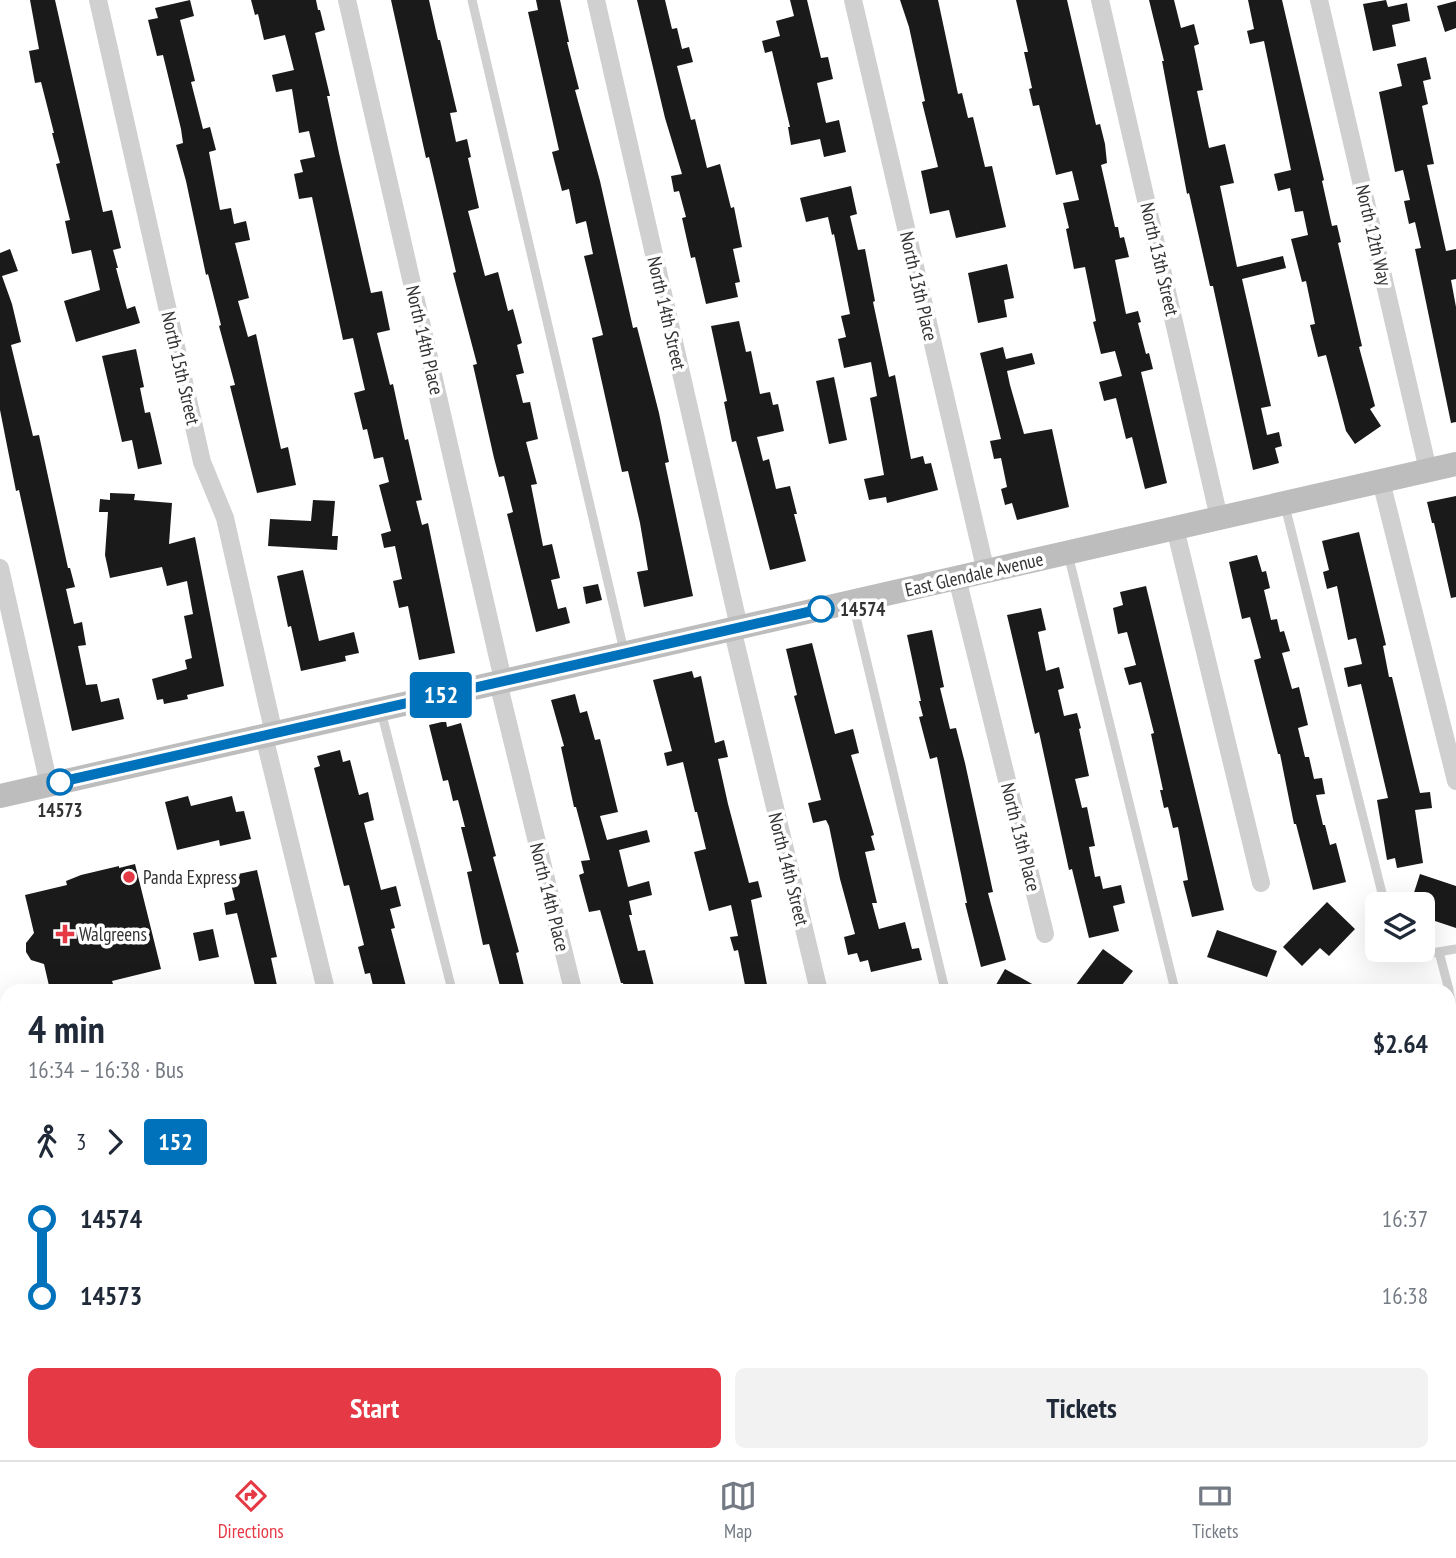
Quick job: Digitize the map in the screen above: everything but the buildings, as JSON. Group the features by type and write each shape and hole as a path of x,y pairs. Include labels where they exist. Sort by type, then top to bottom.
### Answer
{"main road":[{"name":"East Glendale Avenue","path":"0,796 1456,464"}],"street":[{"name":"North 15th Street","path":"99,0 202,462 225,518 269,735 325,984"},
{"name":"North 14th Place","path":"348,0 500,681 572,984"},
{"name":"North 14th Street","path":"596,0 817,984"},
{"name":"North 13th Place","path":"853,0 986,572"},
{"name":"North 13th Street","path":"1100,0 1219,518"},
{"name":"North 12th Way","path":"1320,0 1428,470"},
{"path":"1381,481 1456,781"},
{"path":"1175,528 1261,883"},
{"path":"0,568 49,785"},
{"name":"North 13th Place","path":"957,578 1045,934"}],"lane":[{"path":"472,0 625,652"},
{"path":"1284,503 1382,892"},
{"path":"1068,553 1174,984"},
{"path":"852,602 944,984"},
{"path":"381,709 450,984"},
{"path":"1435,953 1456,949"},
{"path":"1439,952 1447,984"}],"bus line":[{"name":"152","path":"60,782 821,609"}],"place":[{"name":"14574","path":"821,609"},
{"name":"14573","path":"60,782"},
{"name":"Panda Express","path":"129,877"},
{"name":"Walgreens","path":"65,934"}]}
